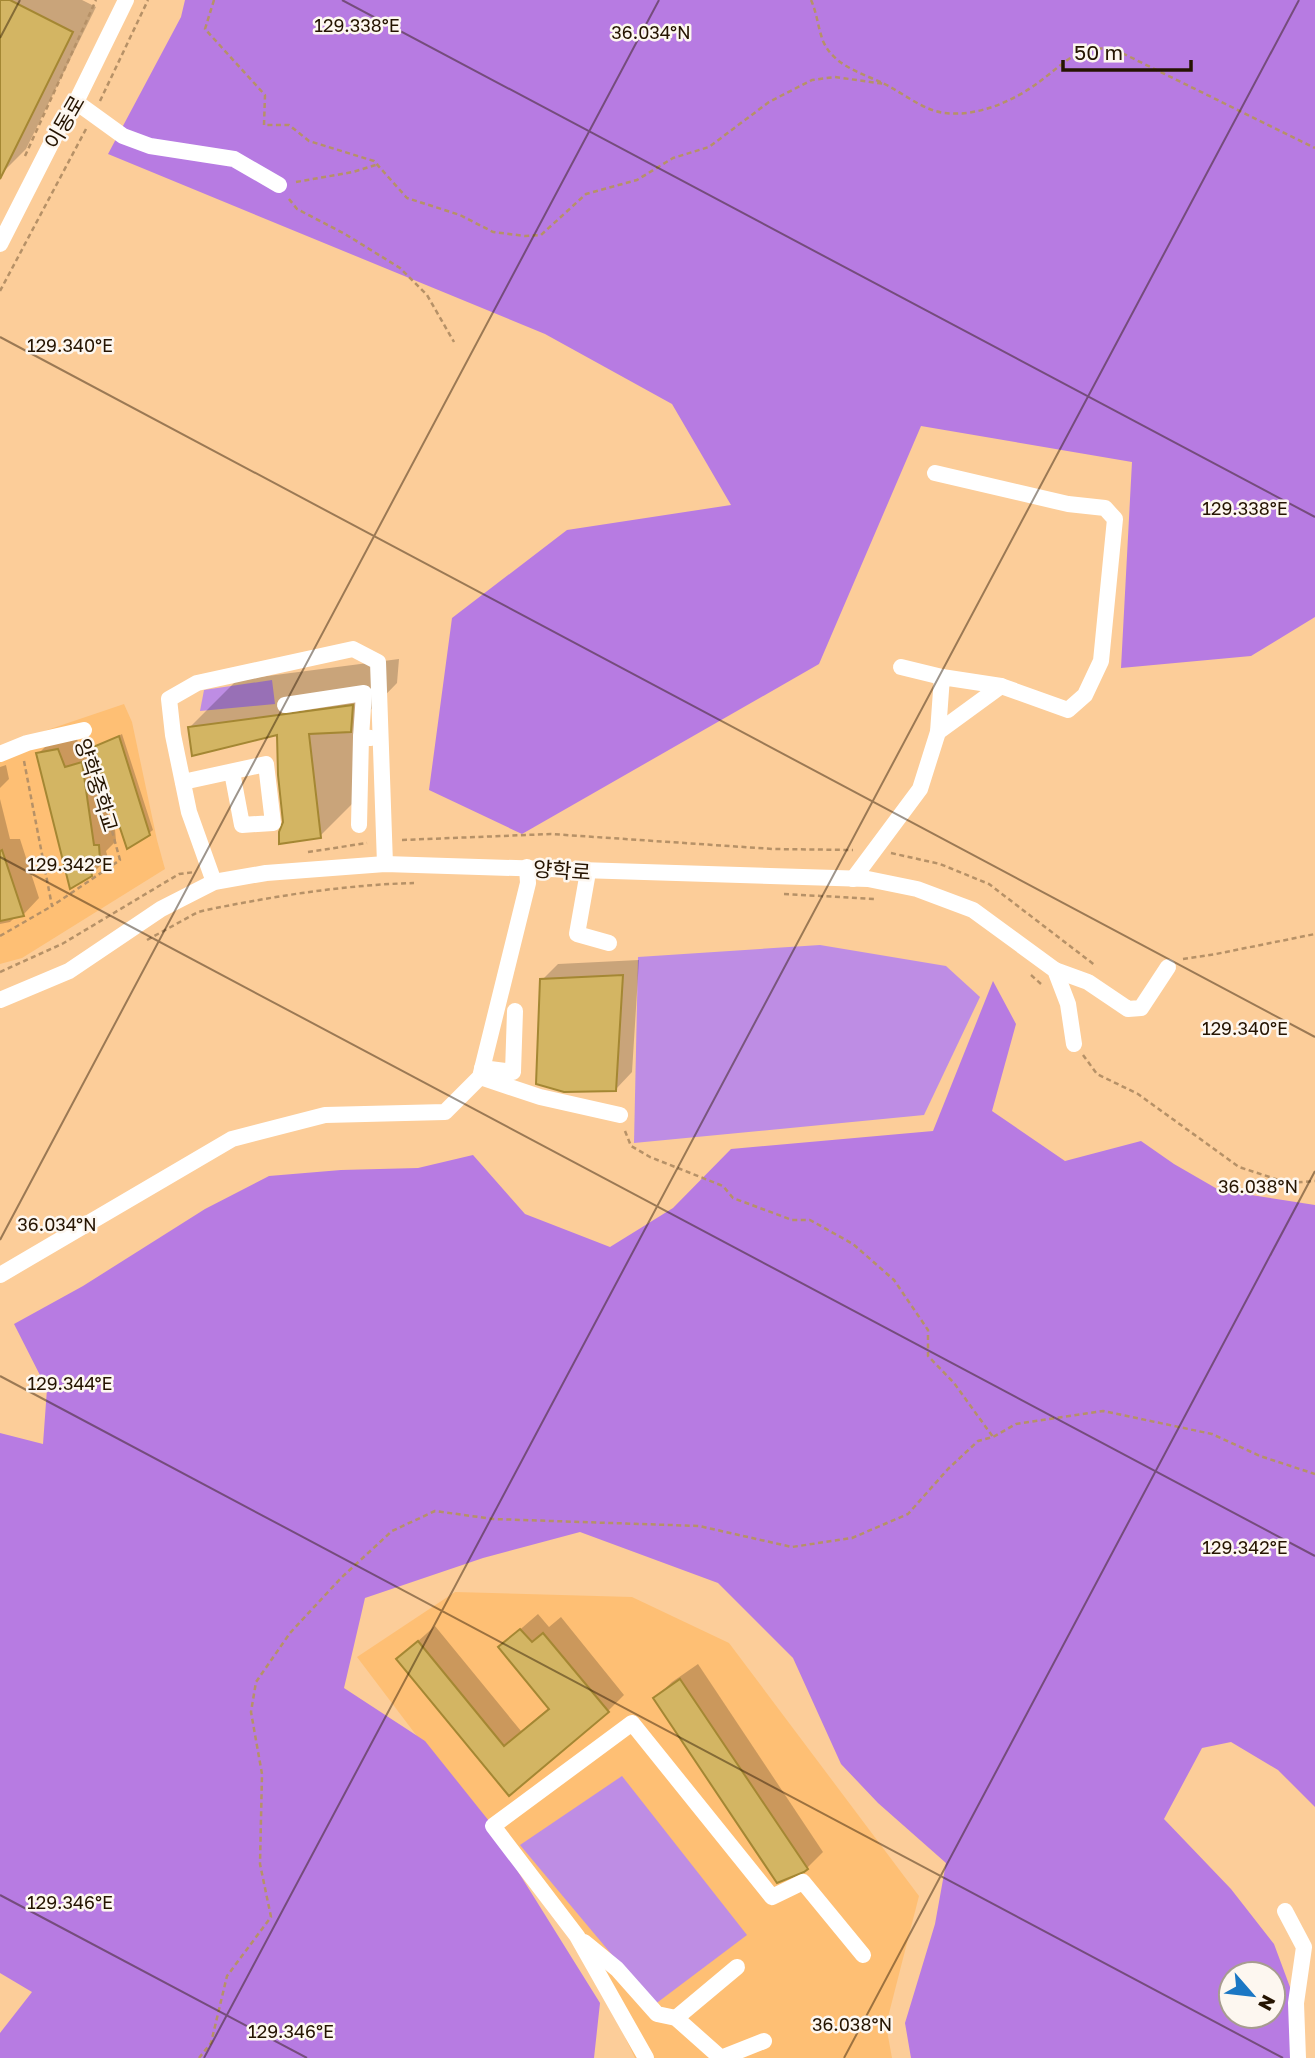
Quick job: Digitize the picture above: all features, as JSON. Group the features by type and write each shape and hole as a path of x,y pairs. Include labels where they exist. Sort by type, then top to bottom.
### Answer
{"street":[{"name":"이동로","path":"0,244 57,132 76,102 126,0"},
{"path":"76,102 123,136 150,146 234,159 279,185"},
{"path":"901,667 942,677 1001,685 1068,710 1084,695 1101,661 1115,519 1105,508 1068,504 935,473"},
{"path":"214,882 189,812 169,699 197,683 354,649 378,662 385,864"},
{"path":"853,879 920,789 938,732 942,677"},
{"path":"938,732 1001,685"},
{"path":"285,705 364,693 359,825"},
{"name":"양학중학교","path":"0,754 85,730"},
{"path":"361,737 381,739"},
{"path":"183,782 232,772"},
{"name":"양학로","path":"0,1000 69,971 161,909 214,882 266,873 385,864 868,880 917,889 973,909 1055,970 1088,982 1128,1009 1141,1008 1168,967"},
{"path":"0,1275 232,1139 325,1115 445,1112 481,1073 528,883 527,867"},
{"path":"588,872 577,934 609,943"},
{"path":"1055,970 1068,1004 1074,1044"},
{"path":"481,1073 513,1072 516,1010"},
{"path":"481,1073 540,1097 620,1115"},
{"path":"646,2058 577,1937 493,1826 632,1723 772,1897 803,1882 863,1955"},
{"path":"1285,1910 1304,1947 1296,2003 1298,2058"},
{"path":"577,1937 617,1969 657,2014 676,2018 721,2057 764,2041"},
{"path":"676,2018 737,1967"}],"path":[{"path":"23,159 96,0"},
{"path":"0,291 94,114 148,0"},
{"path":"214,0 205,29 265,94 264,125 289,125 309,141 359,155 379,164 407,198 460,215 493,232 541,235 586,194 637,180 673,158 709,147 769,102 812,80 835,77 885,84"},
{"path":"811,0 818,14 822,38 842,65 943,113 964,113 990,107 1022,94 1082,52 1109,49 1132,57 1315,148"},
{"path":"379,164 353,172 279,185 297,209 345,234 400,268 427,296 454,342"},
{"name":"양학중학교","path":"0,936 52,906 120,860 85,730"},
{"path":"21,746 52,906"},
{"path":"1168,967 1188,957 1315,934"},
{"path":"1074,1044 1097,1074 1138,1094 1239,1167 1288,1183 1315,1181"},
{"path":"620,1115 631,1146 650,1157 723,1186 733,1198 792,1220 810,1220 853,1244 894,1280 928,1330 928,1356 954,1383 993,1437"},
{"path":"199,2058 211,2043 227,1976 271,1917 260,1864 262,1774 251,1712 256,1682 290,1633 341,1578 392,1531 435,1511 493,1519 699,1526 792,1547 852,1538 908,1514 948,1469 978,1441 993,1437 1016,1424 1103,1411 1212,1434 1260,1457 1315,1474"}],"shaded area":[{"path":"185,0 1315,0 1315,617 1251,656 1121,668 1132,462 921,426 819,664 522,834 429,790 452,618 567,530 731,505 672,404 545,334 108,154 181,17"},
{"path":"272,680 275,704 200,711 204,690"},
{"path":"124,704 132,722 165,869 22,958 0,964 0,746"},
{"path":"820,945 946,966 980,997 924,1115 634,1143 638,957"},
{"path":"993,981 1016,1024 992,1111 1065,1161 1141,1141 1219,1190 1315,1205 1315,1807 1278,1770 1231,1742 1202,1748 1164,1819 1231,1889 1274,1944 1280,1960 1217,1960 1217,2030 1287,2030 1287,1979 1300,2014 1297,2058 911,2058 905,2023 935,1924 946,1863 878,1803 841,1764 793,1658 718,1583 580,1532 483,1558 365,1598 344,1688 425,1741 493,1826 499,1841 600,2003 594,2058 0,2058 0,2033 32,1992 0,1973 0,1433 43,1444 47,1389 14,1324 83,1286 205,1209 269,1176 341,1170 418,1168 473,1155 525,1214 610,1247 673,1208 731,1149 933,1131"},
{"path":"455,1592 632,1597 729,1643 919,1896 886,2025 892,2058 635,2058 577,1936 510,1859 357,1657"},
{"path":"622,1776 747,1935 654,2005 520,1845"}],"building":[{"path":"0,0 10,0 73,32 0,179"},
{"path":"353,705 351,732 309,734 321,838 279,844 279,832 283,822 277,735 192,756 188,727"},
{"path":"119,736 150,835 127,849 93,747"},
{"path":"58,749 65,767 82,762 94,845 99,845 100,860 90,864 92,876 70,889 36,753"},
{"path":"2,850 24,916 0,921 0,851"},
{"path":"623,975 616,1091 564,1092 536,1084 540,979"},
{"path":"520,1629 532,1642 543,1633 609,1712 509,1796 396,1659 418,1641 504,1746 549,1709 498,1647"},
{"path":"680,1679 808,1869 804,1872 777,1883 653,1698"}]}
